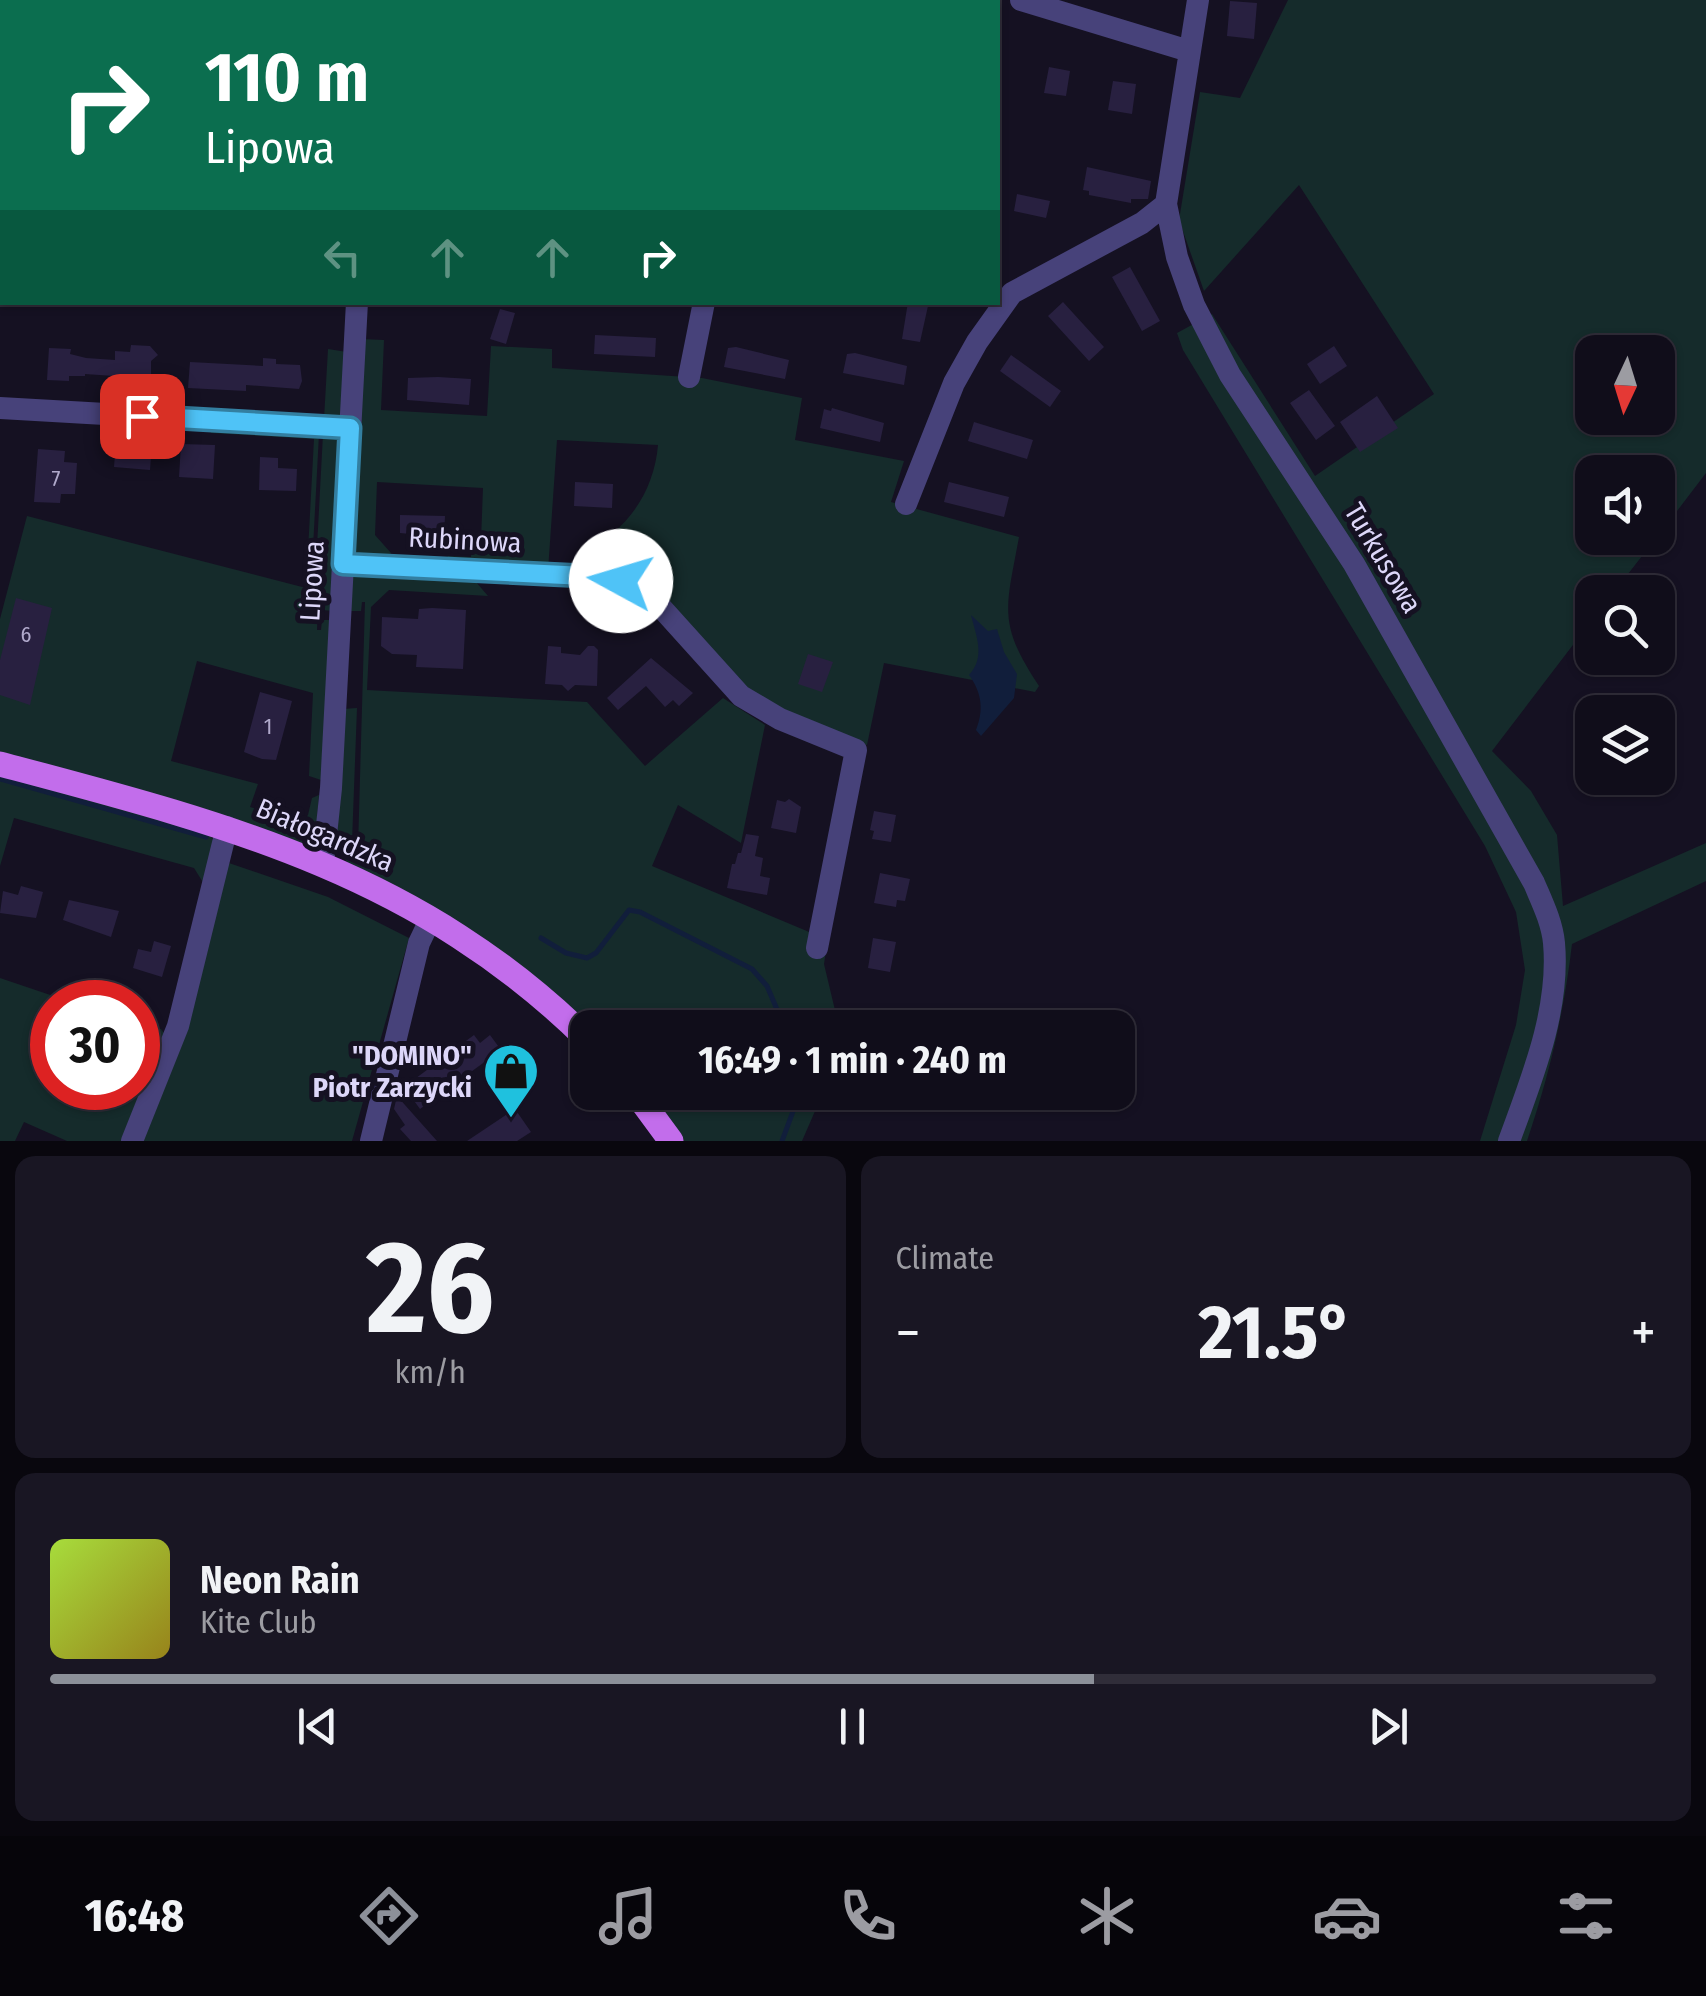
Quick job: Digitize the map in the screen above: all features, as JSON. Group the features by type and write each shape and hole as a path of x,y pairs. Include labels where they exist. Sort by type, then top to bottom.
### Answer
{"main road":[{"name":"Białogardzka","path":"0,764 226,826 323,863 431,918 516,977 570,1024"},
{"path":"648,1110 671,1141"}],"street":[{"path":"1021,0 1189,51"},
{"name":"Turkusowa","path":"1198,0 1166,204 1177,258 1206,334 1354,564 1546,910 1554,940 1554,984 1535,1070 1509,1141"},
{"path":"1005,293 1142,223 1166,204"},
{"name":"Lipowa","path":"323,863 329,827 357,305"},
{"path":"688,377 703,305"},
{"path":"906,504 954,383 998,305"},
{"path":"0,408 350,428"},
{"name":"Rubinowa","path":"343,564 621,581 642,590 658,604 741,696 780,719 856,750 817,948"},
{"path":"132,1141 178,1026 226,826"},
{"path":"372,1141 420,938 431,918"}],"green space":[{"path":"1288,0 1706,0 1706,473 1675,514 1675,455 1575,455 1575,555 1643,555 1627,575 1575,575 1575,642 1492,751 1531,791 1557,835 1563,906 1706,843 1706,881 1572,944 1555,1044 1527,1141 1480,1141 1516,1025 1525,970 1516,912 1485,846 1183,350 1177,333 1212,314 1315,476 1434,394 1299,185 1204,291 1179,220 1200,92 1240,98"},
{"path":"361,339 384,340 381,410 487,416 491,346 552,349 552,368 702,378 802,398 795,440 904,461 891,502 1019,537 1008,614 1016,646 1039,686 1035,692 884,663 867,745 762,704 663,602 581,570 583,551 613,533 636,509 651,479 658,445 557,440 548,571 442,565 448,556 471,557 472,540 481,540 483,488 377,482 375,535 391,553 386,562 351,554"},
{"path":"328,349 347,352 342,417 324,419"},
{"path":"211,426 319,434 313,548 319,585 317,630 321,630 322,620 333,620 321,780 309,776 313,693 197,661 171,761 258,784 250,807 302,823 312,798 319,795 315,843 304,846 0,756 0,619 27,516 306,588 314,439 211,433"},
{"path":"323,434 343,437 334,611 322,610 323,584 317,547"},
{"path":"356,573 470,575 488,596 389,590 371,607 367,690 587,702 645,766 723,698 765,725 741,843 678,805 652,866 814,934 826,951 824,964 835,1010 570,1010 570,1016 348,863 337,840 343,709 357,708 354,849 358,848 365,602 361,611 348,611 349,577"},
{"path":"0,772 209,833 213,840 204,884 194,868 14,818 0,866"},
{"path":"226,862 328,897 409,938 352,1141 136,1141 146,1110 160,1110 160,1067"},
{"path":"0,978 30,988 30,1110 138,1110 126,1141 67,1141 24,1122 15,1141 0,1141"},
{"path":"160,1029 166,1036 160,1052"},
{"path":"657,1110 816,1110 802,1141 680,1141"}],"water":[{"path":"971,615 988,631 997,629 1017,674 1014,698 981,736 976,730 980,702 969,675 978,654"}],"building":[{"path":"1230,1 1257,3 1254,39 1227,36"},
{"path":"1049,67 1070,71 1066,96 1044,93"},
{"path":"1113,81 1136,84 1132,114 1108,110"},
{"path":"1087,167 1151,181 1148,199 1131,199 1131,203 1089,195 1089,191 1083,190"},
{"path":"1017,194 1050,201 1046,218 1014,211"},
{"path":"1130,267 1160,321 1142,331 1112,277"},
{"path":"1063,302 1104,347 1089,361 1048,316"},
{"path":"908,305 928,306 920,342 902,339"},
{"path":"500,309 515,313 506,344 490,339"},
{"path":"595,335 656,338 655,357 594,354"},
{"path":"131,345 150,346 158,355 151,361 151,377 130,380 130,385 114,384 114,376 85,374 69,376 69,381 47,380 49,348 71,349 70,354 86,358 115,360 115,351 130,352"},
{"path":"1334,346 1347,366 1320,384 1307,364"},
{"path":"728,348 789,360 785,379 724,367"},
{"path":"847,354 907,366 904,385 843,373"},
{"path":"1011,355 1061,391 1050,407 1000,371"},
{"path":"263,358 276,359 276,364 300,365 299,389 246,385 246,391 188,388 190,362 263,366"},
{"path":"408,378 471,379 469,405 407,400"},
{"path":"1309,390 1335,426 1316,440 1290,403"},
{"path":"1377,396 1398,428 1360,452 1340,422"},
{"path":"824,409 884,423 880,442 820,428"},
{"path":"974,422 1033,440 1027,459 968,441"},
{"path":"116,440 152,443 150,470 114,467"},
{"path":"181,444 215,445 213,479 179,477"},
{"path":"38,449 65,451 64,462 77,463 75,494 61,494 60,503 34,502"},
{"path":"260,457 278,458 278,468 297,469 296,491 259,490"},
{"path":"575,482 613,484 612,508 574,506"},
{"path":"949,482 1009,497 1004,517 944,502"},
{"path":"400,515 445,516 444,537 400,533"},
{"path":"16,598 52,608 30,705 0,695 0,660"},
{"path":"419,609 466,610 463,669 416,667 417,655 392,654 381,646 382,617 418,619"},
{"path":"548,646 561,647 561,653 580,655 588,646 594,646 598,650 597,686 575,685 568,691 562,685 545,684"},
{"path":"808,654 833,662 822,692 798,684"},
{"path":"651,658 693,693 679,706 673,700 665,707 646,686 618,710 607,698"},
{"path":"260,692 292,701 276,760 244,752"},
{"path":"789,799 801,807 796,833 771,828 777,800"},
{"path":"874,811 896,815 891,842 872,839"},
{"path":"746,834 759,836 755,856 763,858 760,876 770,878 767,895 727,888 732,864 741,853"},
{"path":"880,873 910,879 905,901 897,900 896,907 874,903"},
{"path":"21,886 43,892 36,918 0,913 3,891 18,895"},
{"path":"69,900 119,911 111,937 63,920"},
{"path":"873,938 896,942 890,972 868,968"},
{"path":"154,941 171,946 162,977 133,968 138,949 151,952"},
{"path":"474,1035 480,1043 490,1035 501,1050 420,1109 404,1087"},
{"path":"397,1096 437,1141 411,1141 400,1129 405,1125 394,1109"},
{"path":"515,1109 531,1132 517,1141 467,1141"}],"waterway":[{"path":"0,779 206,837"},
{"path":"541,938 566,953 587,958 596,953 629,910 640,912 752,969 767,986 777,1010"},
{"path":"782,1141 794,1110"}],"place":[{"name":"\"DOMINO\" Piotr Zarzycki","path":"511,1120"}],"route":[{"path":"142,416 350,428 343,564 621,581"}]}
